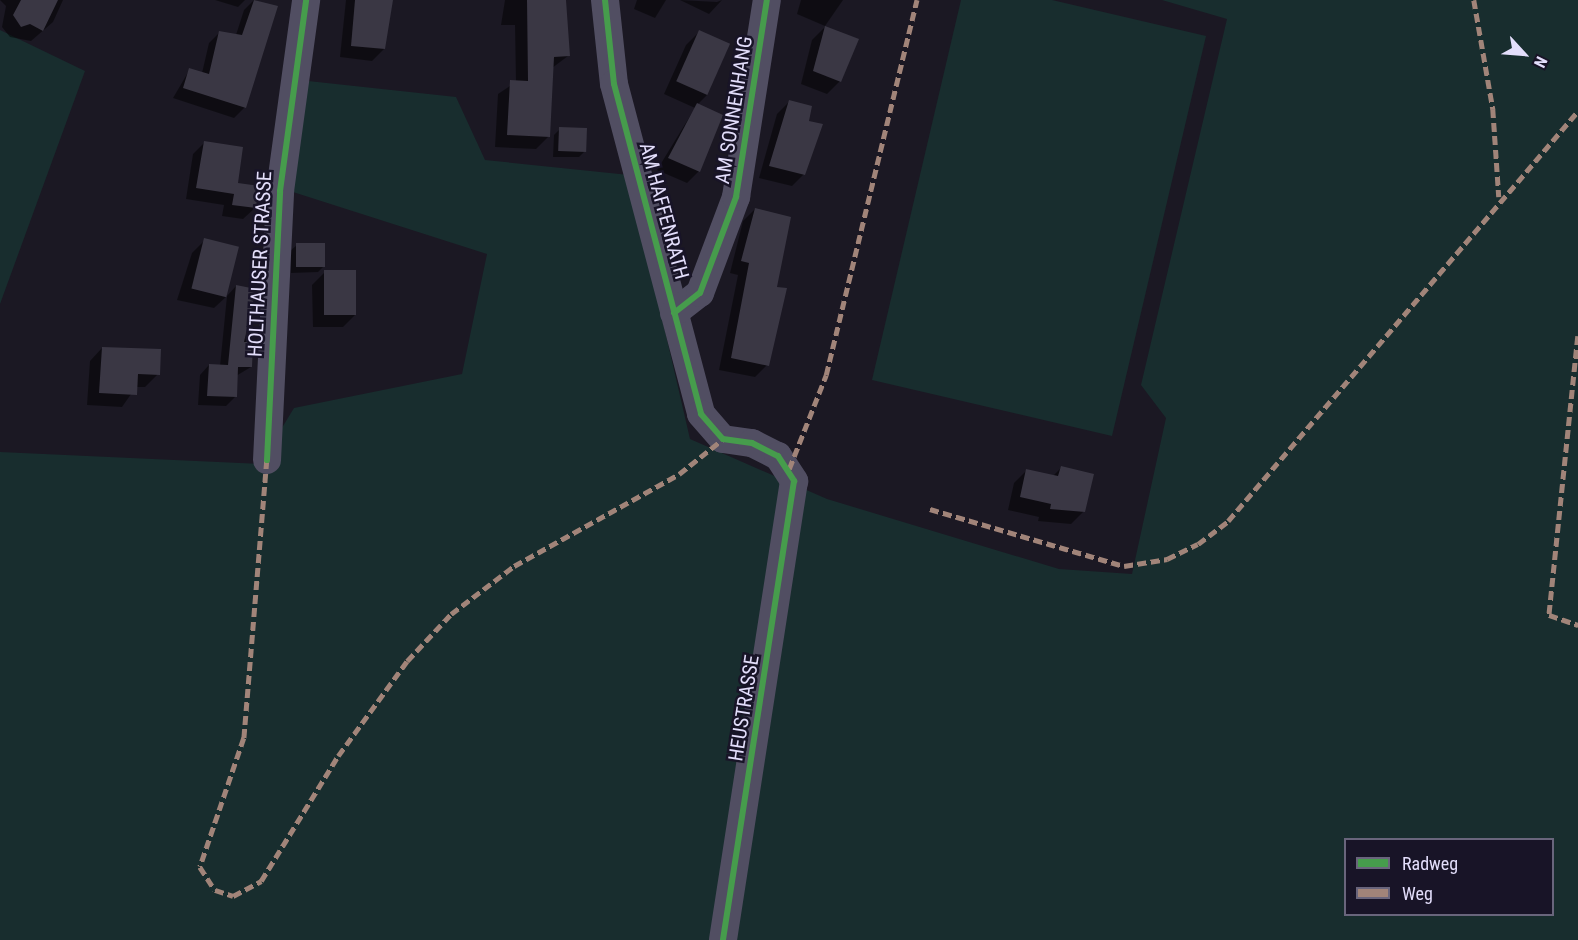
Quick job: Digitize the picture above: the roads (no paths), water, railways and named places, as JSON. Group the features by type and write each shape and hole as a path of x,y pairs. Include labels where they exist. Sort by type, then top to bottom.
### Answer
{"street":[{"name":"HOLTHAUSER STRASSE","path":"267,460 281,181 306,0"},
{"name":"AM HAFFENRATH","path":"605,0 614,84 693,394 708,426 723,439 778,456 794,481"},
{"name":"AM SONNENHANG","path":"674,313 699,293 736,197 767,0"},
{"name":"HEUSTRASSE","path":"723,940 794,481"}]}
